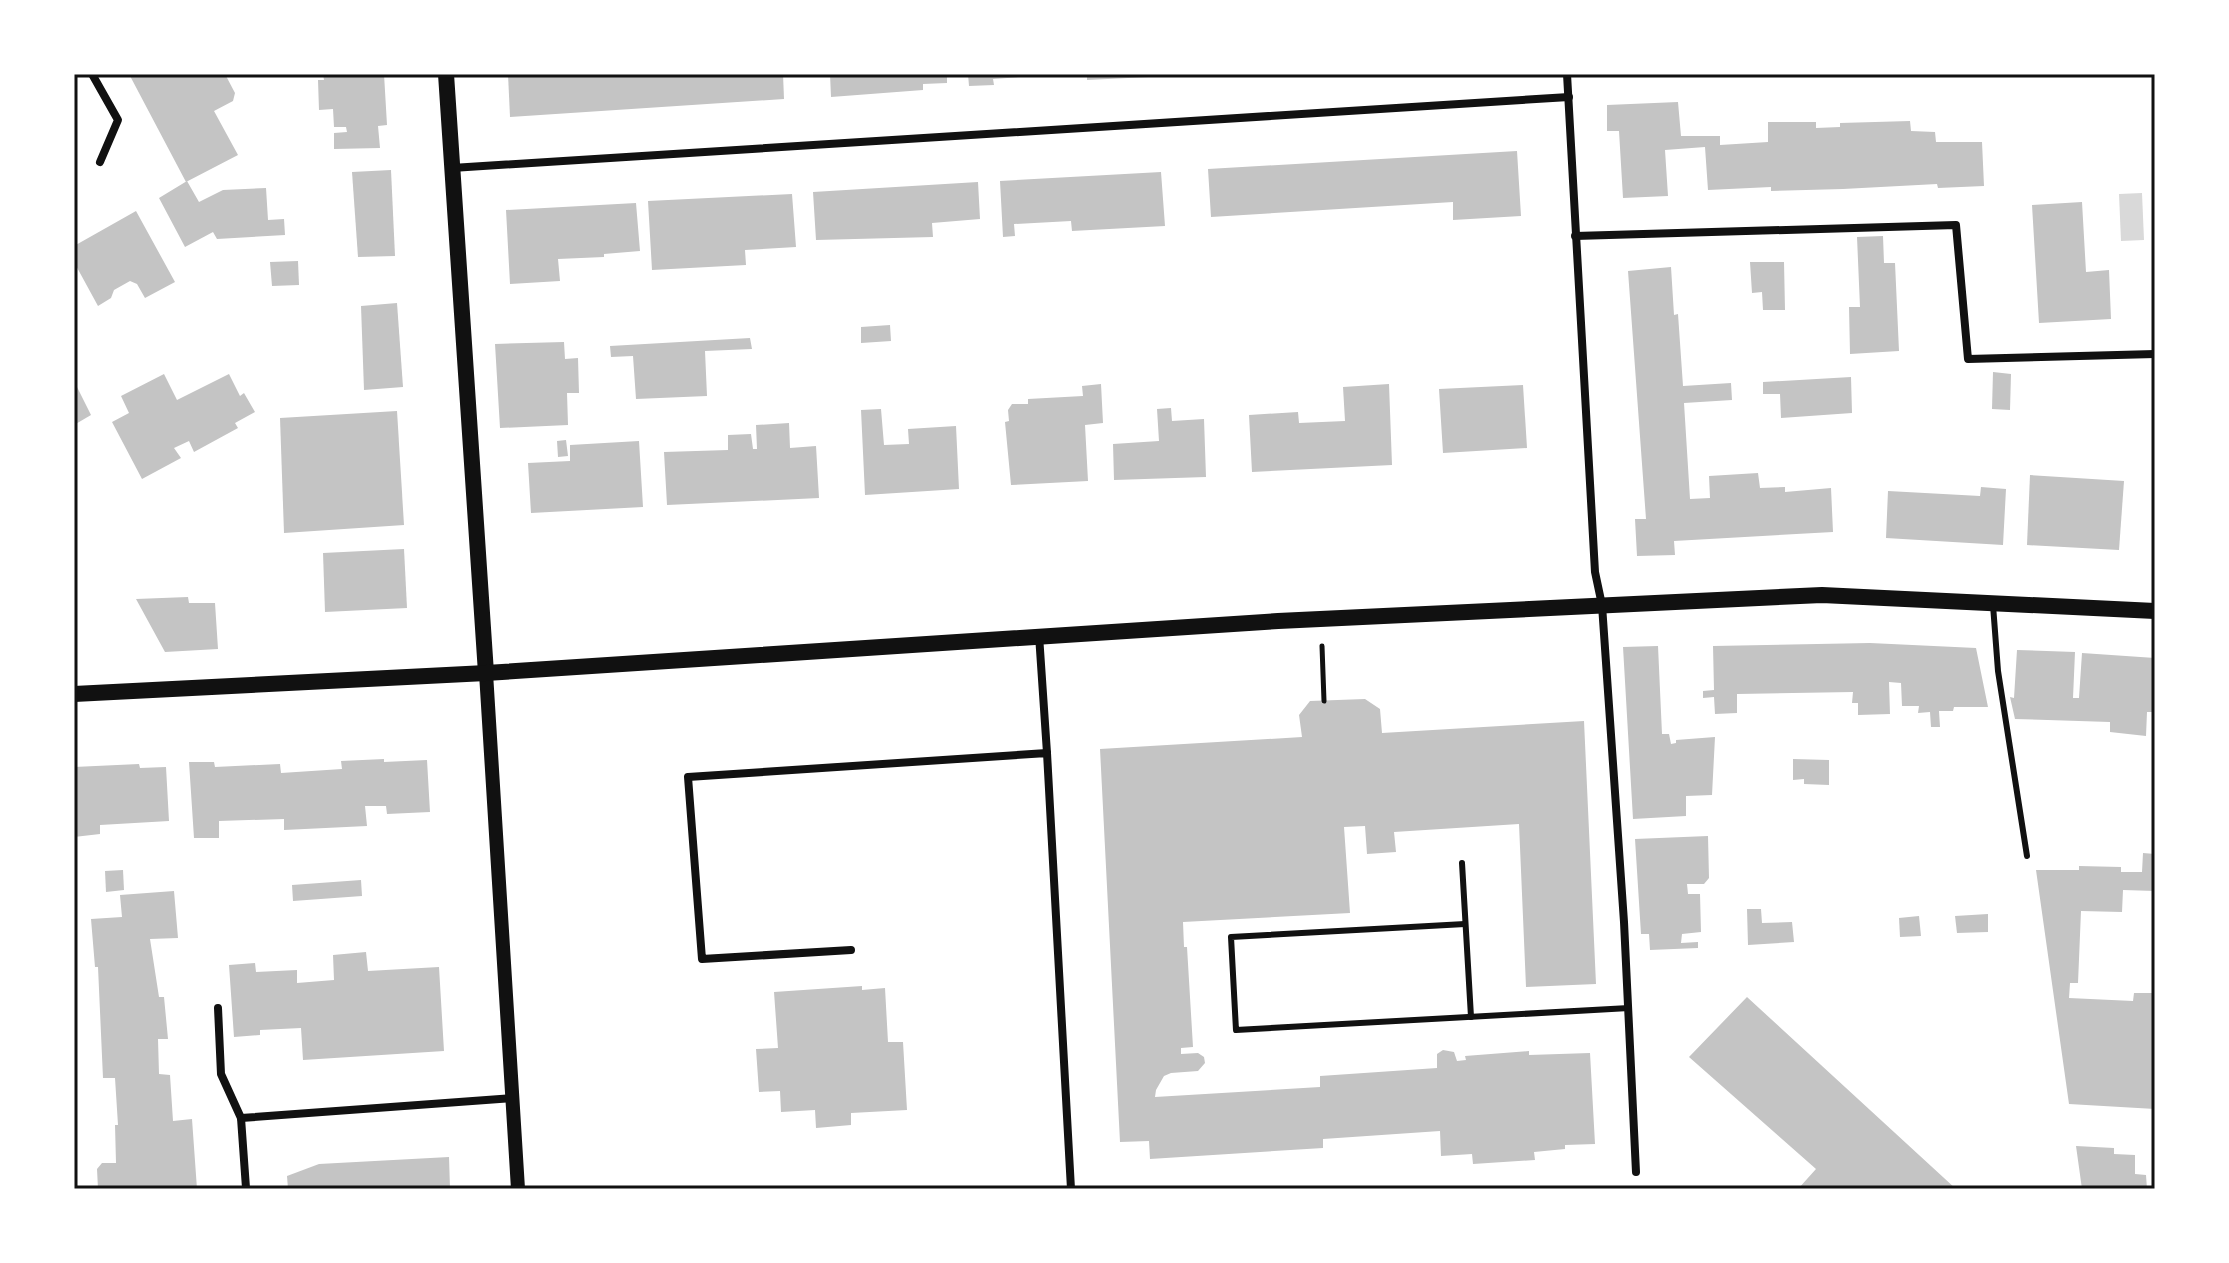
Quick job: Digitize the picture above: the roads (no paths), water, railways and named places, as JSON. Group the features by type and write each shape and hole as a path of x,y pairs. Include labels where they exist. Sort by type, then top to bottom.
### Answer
{"main road":[{"path":"446,74 486,673"},
{"path":"74,694 486,673 1039,635 1822,595 2155,611"}],"street":[{"path":"92,74 118,120 100,162"},
{"path":"1567,74 1595,572 1602,605 1629,1008 1636,1172"},
{"path":"452,168 1569,97"},
{"path":"1575,236 1956,225 1968,359 2155,354"},
{"path":"1039,635 1071,1189"},
{"path":"486,673 518,1189"},
{"path":"851,950 702,959 688,777 1047,753"},
{"path":"218,1008 221,1074 241,1118 246,1188"},
{"path":"241,1118 514,1098"}],"lane":[{"path":"1993,602 1998,671 2027,856"},
{"path":"1462,863 1471,1017"},
{"path":"1465,924 1231,937 1236,1030 1629,1008"}]}
